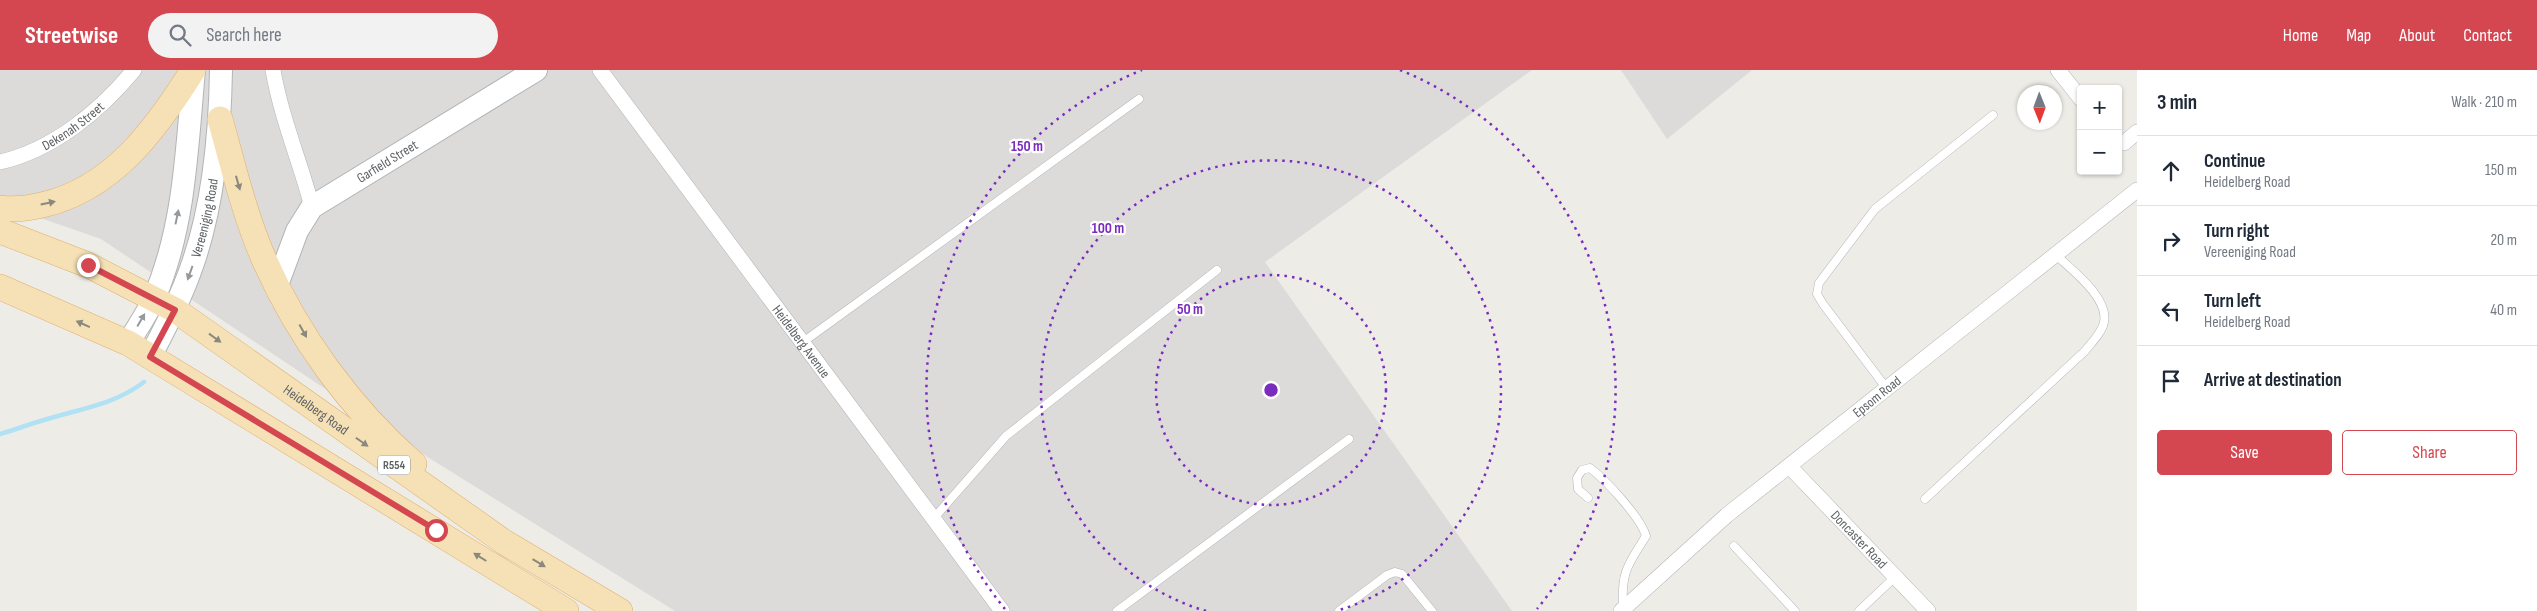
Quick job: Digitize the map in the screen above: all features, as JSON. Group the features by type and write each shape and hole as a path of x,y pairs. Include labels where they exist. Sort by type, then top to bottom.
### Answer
{"main road":[{"path":"0,208 35,206 60,201 98,182 140,144 175,99 193,70"},
{"name":"Vereeniging Road","path":"150,357 165,304 170,249 183,188 193,70"},
{"name":"Vereeniging Road","path":"128,343 165,304 194,261 210,194 220,119 221,70"},
{"name":"Garfield Street","path":"277,285 296,230 312,207 536,70"},
{"path":"220,119 242,196 263,256 310,344 351,398 398,449 504,542"},
{"name":"Heidelberg Road","path":"0,231 88,265 165,304 504,542 620,611"},
{"name":"R554","path":"0,287 128,343 566,611"}],"street":[{"name":"Dekenah Street","path":"0,162 37,148 90,115 116,92 134,70"},
{"path":"273,70 278,95 301,165 312,207"},
{"name":"Heidelberg Avenue","path":"600,70 1002,611"},
{"path":"2058,70 2077,94"},
{"path":"2122,143 2137,132"},
{"name":"Epsom Road","path":"1622,610 1727,515 1790,467 2137,190"},
{"name":"Doncaster Road","path":"1790,467 1928,611"}],"lane":[{"path":"803,342 1139,99"},
{"path":"1887,389 1823,304 1817,294 1819,283 1875,209 1993,115"},
{"path":"1925,498 2085,351 2104,323 2104,310 2099,300 2056,255"},
{"path":"934,518 1006,436 1216,270"},
{"path":"1117,611 1349,438"},
{"path":"1588,498 1578,489 1577,478 1582,470 1590,468 1605,479 1643,525 1646,536 1625,570 1621,584 1622,610"},
{"path":"1734,546 1791,610"},
{"path":"1339,611 1387,575 1395,572 1402,574 1432,611"},
{"path":"1859,611 1895,577"}],"shaded area":[{"path":"0,70 1532,70 1265,262 1512,611 675,611 421,453 101,239 0,204"},
{"path":"1621,70 1752,70 1667,139"}],"waterway":[{"path":"0,434 96,406 121,396 144,382"}],"route":[{"path":"88,265 154,297 175,310 150,357 436,530"}]}
